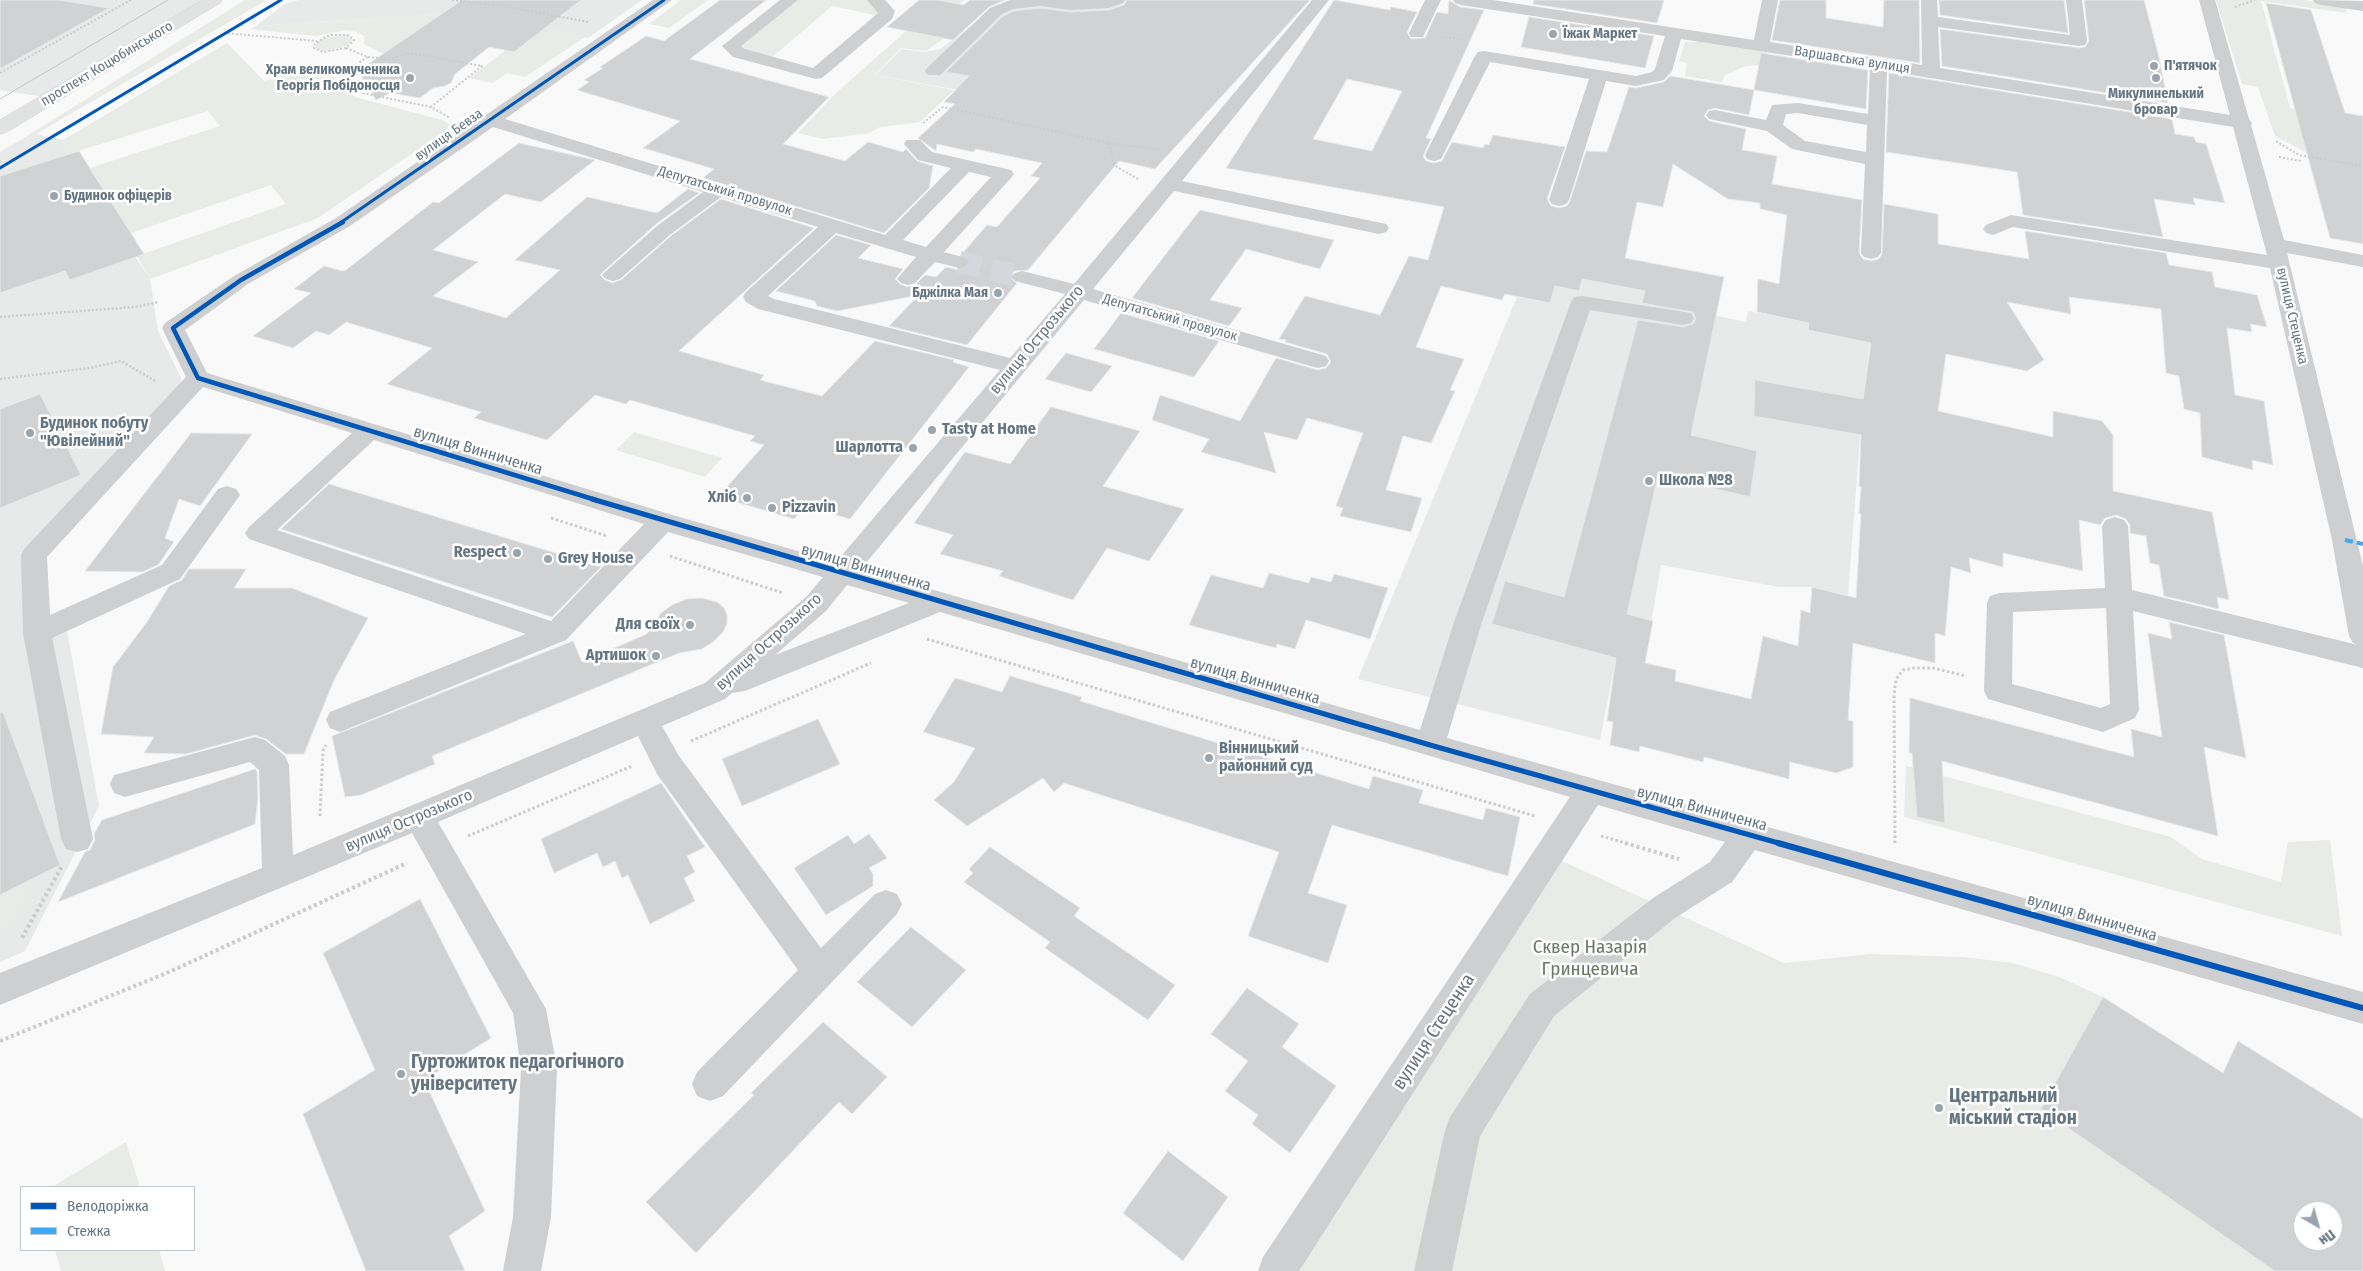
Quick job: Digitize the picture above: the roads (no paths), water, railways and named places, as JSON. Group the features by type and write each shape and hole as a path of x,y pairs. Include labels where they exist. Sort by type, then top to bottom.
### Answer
{"main road":[{"name":"проспект Коцюбинського","path":"0,128 214,0"}],"street":[{"name":"вулиця Бевза","path":"198,378 173,328 241,280 343,222 664,0"},
{"path":"790,0 731,46 739,53 816,74 886,15 887,11 875,0"},
{"path":"934,70 996,11 1009,5 1040,2 1070,5 1109,3 1117,0"},
{"name":"вулиця Острозького","path":"0,989 278,876 715,691 816,604 1077,291 1166,188 1321,0"},
{"path":"1417,33 1433,0"},
{"name":"Варшавська вулиця","path":"1461,0 1931,72 2243,123"},
{"path":"1761,46 1770,0"},
{"path":"1929,0 1931,72"},
{"path":"1929,21 2080,41 2074,0"},
{"name":"вулиця Стеценка","path":"2207,0 2243,123 2354,542 2363,636"},
{"path":"2321,0 2360,10"},
{"path":"1434,155 1484,56 1636,81 1658,76 1664,71 1674,33"},
{"path":"1871,254 1879,64"},
{"path":"1559,200 1599,75"},
{"path":"1773,126 1778,109 1792,108 1877,120"},
{"path":"1715,115 1773,126 1799,145 1875,160"},
{"name":"Депутатський провулок","path":"490,120 930,255 959,262"},
{"path":"908,279 1004,174 924,156 913,144"},
{"path":"889,242 965,165"},
{"path":"1166,188 1379,228"},
{"path":"613,275 664,230 719,189"},
{"path":"1993,229 2011,221 2277,254 2363,261"},
{"path":"832,224 754,297 766,304 1014,366"},
{"name":"Депутатський провулок","path":"1022,278 1077,291 1318,361"},
{"path":"1430,745 1468,622 1582,302 1683,318"},
{"path":"77,839 37,633 34,555 198,378"},
{"name":"вулиця Винниченка","path":"198,378 840,574 1590,792 1894,874 2363,1008"},
{"path":"369,431 258,533 556,633"},
{"path":"37,633 170,572 227,495"},
{"path":"340,720 556,633 663,521"},
{"path":"2115,526 2119,597 2125,710 2103,720 1998,691 2000,603 2119,597 2363,657"},
{"path":"715,691 938,602"},
{"path":"645,721 668,765 819,972"},
{"path":"125,784 255,749 274,765 278,876"},
{"name":"вулиця Стеценка","path":"1278,1271 1590,792"},
{"path":"419,817 529,1009 539,1068 532,1217 522,1271"},
{"path":"1433,1271 1463,1130 1542,1005 1664,908 1721,872 1748,835"},
{"path":"710,1084 886,904"}],"tunnel":[{"path":"959,262 1022,277"}],"tram line":[{"path":"0,99 168,0"}],"place":[{"name":"Їжак Маркет","path":"1553,34"},
{"name":"П'ятячок","path":"2154,66"},
{"name":"Храм великомученика Георгія Побідоносця","path":"410,78"},
{"name":"Микулинелький бровар","path":"2156,78"},
{"name":"Будинок офіцерів","path":"54,196"},
{"name":"Бджілка Мая","path":"998,293"},
{"name":"Tasty at Home","path":"932,430"},
{"name":"Будинок побуту \"Ювілейний\"","path":"30,433"},
{"name":"Шарлотта","path":"913,448"},
{"name":"Школа №8","path":"1649,481"},
{"name":"Хліб","path":"747,498"},
{"name":"Pizzavin","path":"772,508"},
{"name":"Respect","path":"517,553"},
{"name":"Grey House","path":"548,559"},
{"name":"Для своїх","path":"690,625"},
{"name":"Артишок","path":"656,656"},
{"name":"Вінницький районний суд","path":"1209,758"},
{"name":"Гуртожиток педагогічного університету","path":"401,1074"},
{"name":"Центральний міський стадіон","path":"1939,1108"}],"park label":[{"name":"Сквер Назарія Гринцевича","path":"1590,959"}]}
